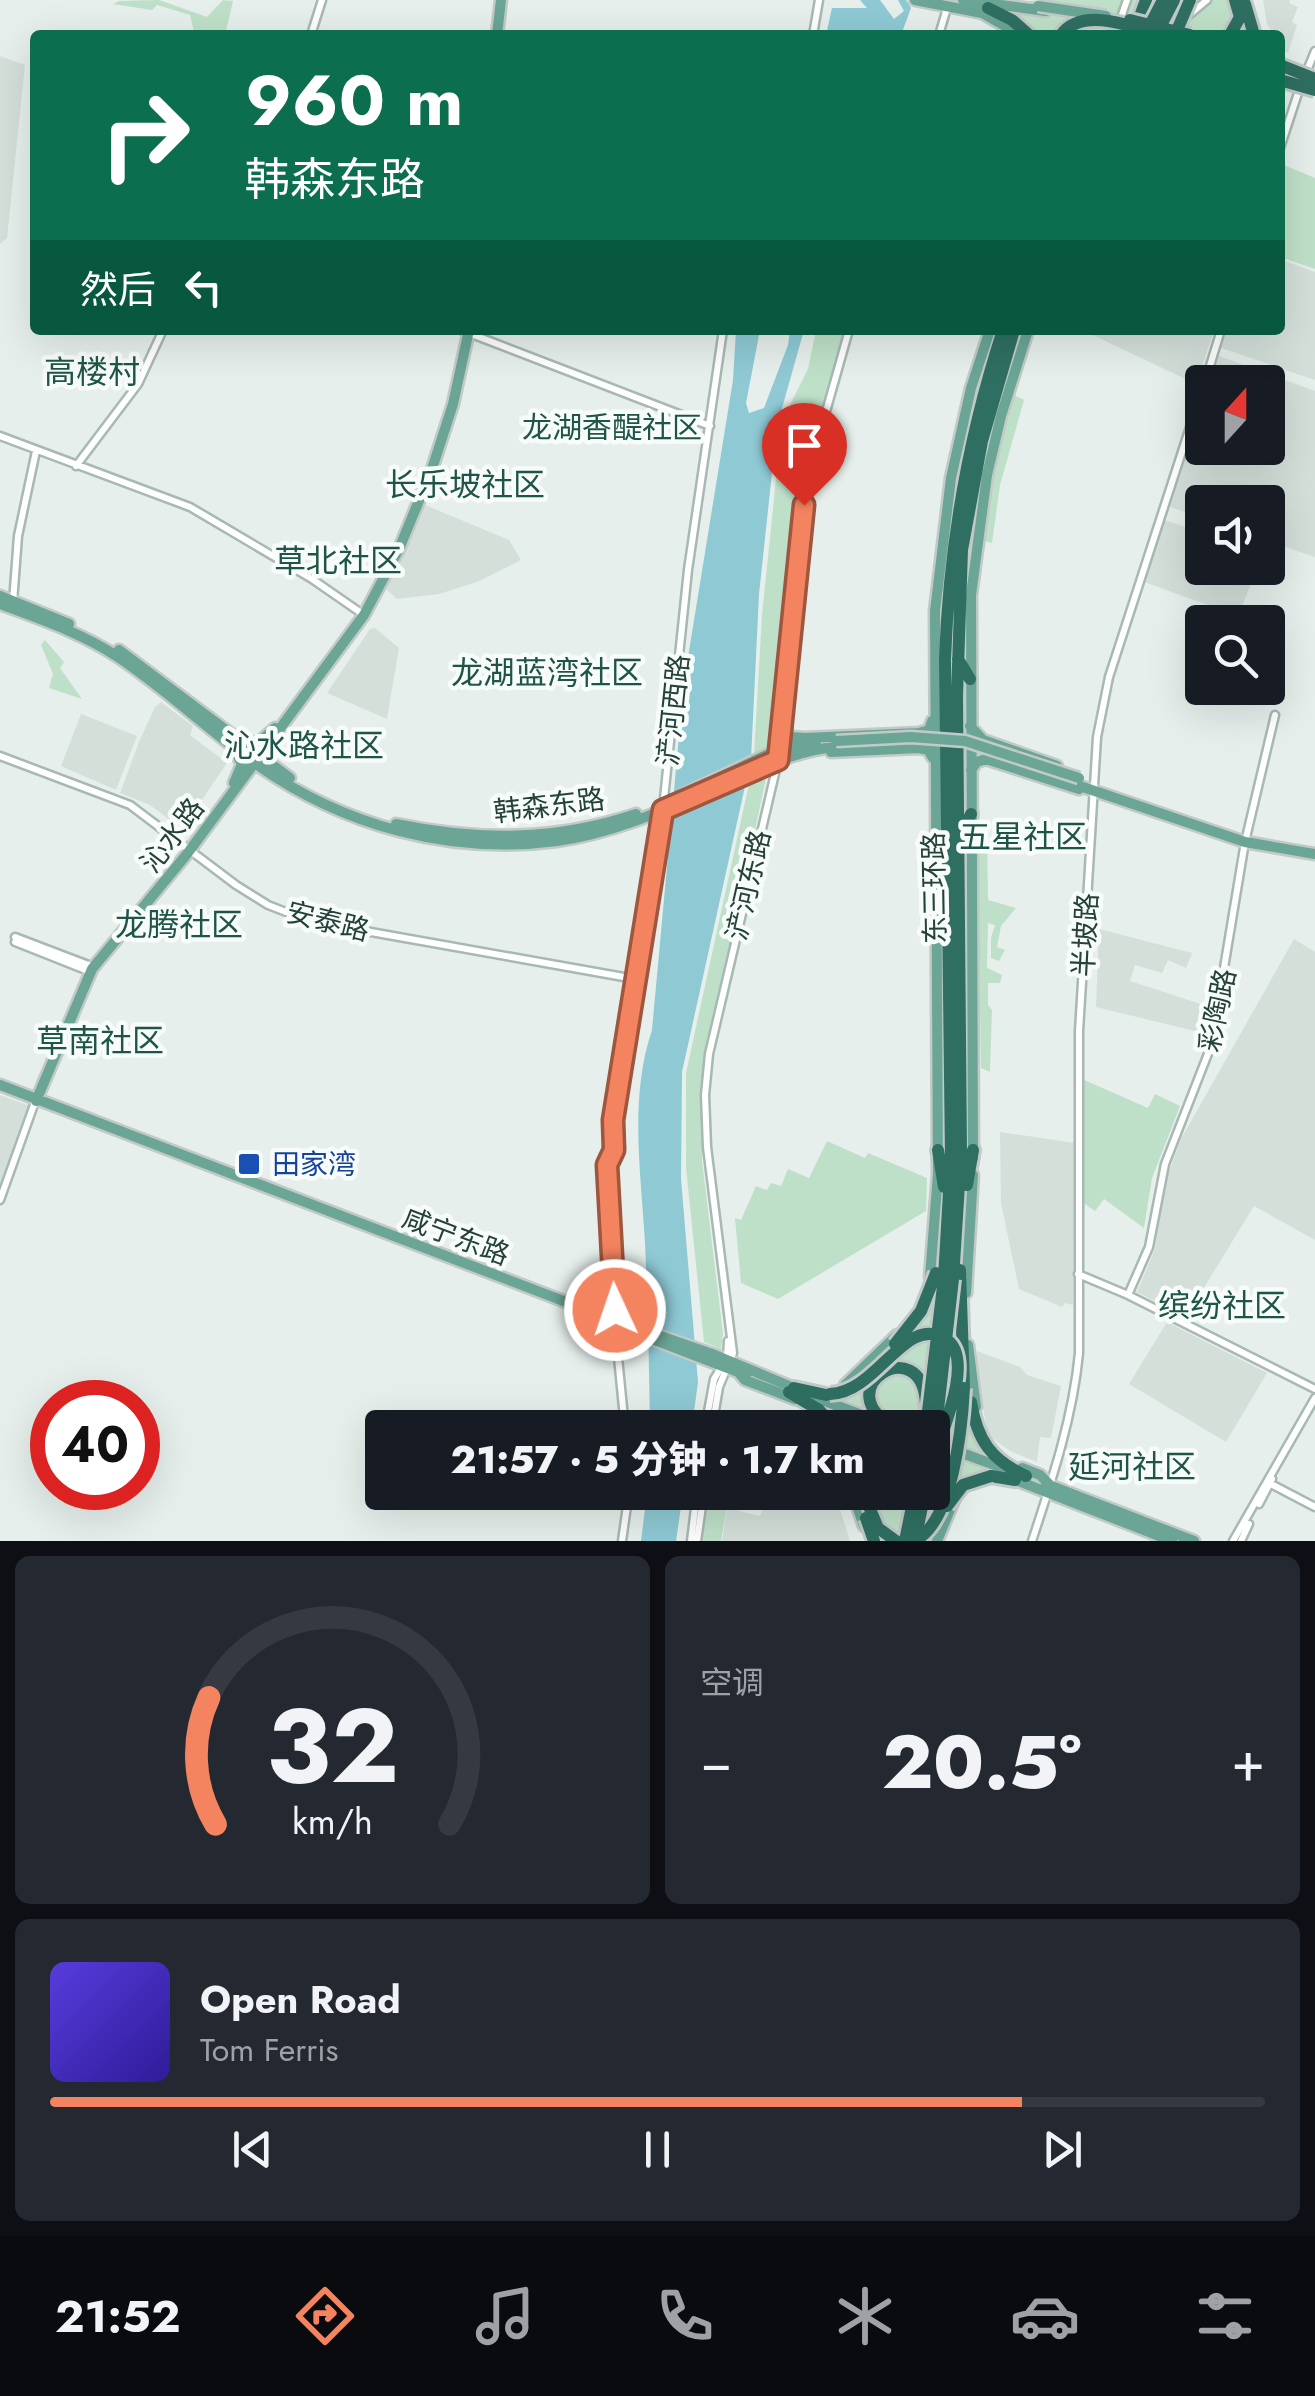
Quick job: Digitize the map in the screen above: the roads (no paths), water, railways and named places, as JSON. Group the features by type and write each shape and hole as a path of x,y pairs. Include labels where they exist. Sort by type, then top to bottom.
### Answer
{"highway":[{"path":"1128,30 1138,0"},
{"path":"1136,30 1147,0"},
{"path":"1147,30 1162,0"},
{"path":"1164,30 1174,0"},
{"path":"1233,30 1240,17 1235,0"},
{"path":"1247,0 1256,30"},
{"path":"992,4 1023,30"},
{"path":"1166,30 1188,4"},
{"path":"1180,30 1188,4"},
{"path":"1065,30 1070,24 1092,20 1139,30"},
{"path":"1128,20 1169,30"},
{"path":"1285,73 1314,83"},
{"name":"东三环路","path":"954,1209 948,821 951,658 960,502 972,437 1003,335"},
{"name":"东三环路","path":"928,1410 954,1209 959,840 951,658 967,511 987,417 1012,335"},
{"path":"935,678 951,658 970,678"},
{"path":"935,805 948,821"},
{"path":"959,840 971,814"},
{"path":"938,1150 954,1209"},
{"path":"954,1209 973,1150"},
{"path":"953,1226 964,1350 978,1432 988,1451 1020,1478"},
{"path":"828,1394 859,1381 898,1341 944,1277"},
{"name":"东三环路","path":"935,1410 944,1277"},
{"path":"789,1389 828,1394 860,1386 913,1337 927,1334 944,1338 957,1352 960,1373 948,1410"},
{"path":"874,1410 870,1388 879,1374 895,1368 916,1374 924,1387 925,1410"},
{"path":"789,1389 815,1408"},
{"path":"914,1541 933,1524 948,1486 970,1394"},
{"path":"936,1541 956,1492 974,1479 1020,1478"},
{"path":"862,1510 872,1541"},
{"path":"867,1510 878,1528 896,1541"},
{"path":"904,1541 911,1510"},
{"path":"914,1541 921,1510"}],"main road":[{"path":"495,30 498,0"},
{"path":"919,0 1042,8 1128,20 1162,30"},
{"path":"957,2 1042,8 1144,30"},
{"path":"957,2 1011,30"},
{"path":"1285,75 1300,88 1314,83"},
{"name":"沁水路","path":"36,1100 92,969 280,727 361,614 400,549 453,404 465,335"},
{"path":"789,1389 835,1389 852,1380 908,1323 929,1282 938,1150 935,611 945,512 972,388 988,335"},
{"path":"1026,335 1001,416 984,496 971,596 973,1150 965,1304 970,1394 980,1430 1005,1462 1040,1475 1049,1489 1172,1541"},
{"name":"韩森东路","path":"0,600 76,627 121,651 288,780 378,818 464,835 528,836 613,822 667,805 778,758 836,744 911,737 965,741 1246,840 1315,851"},
{"name":"韩森东路","path":"0,600 116,656 228,737"},
{"path":"782,725 791,737 815,739 926,732 935,710"},
{"path":"970,726 982,740 1081,774 1093,787"},
{"path":"228,737 258,743 280,727"},
{"path":"280,727 272,753 288,780"},
{"path":"228,737 242,762 236,785"},
{"name":"韩森东路","path":"778,758 815,739 836,744"},
{"path":"778,758 919,748 932,753 935,766"},
{"path":"971,772 977,762 986,759 1075,789 1093,787"},
{"path":"236,785 259,773 288,780"},
{"name":"沁水路","path":"36,1100 89,968 188,849"},
{"name":"咸宁东路","path":"0,1087 847,1410"},
{"name":"咸宁东路","path":"36,1100 71,1109 618,1325"},
{"path":"881,1352 904,1360 944,1392 961,1398 970,1394"},
{"path":"789,1389 811,1410"},
{"name":"咸宁东路","path":"789,1389 836,1410"},
{"path":"815,1408 828,1410"},
{"path":"950,1453 1194,1541"},
{"path":"936,1541 965,1489 985,1480 1036,1494 1049,1489"}],"street":[{"path":"313,30 322,0"},
{"path":"813,30 818,0"},
{"path":"1117,30 1126,0"},
{"path":"1147,0 1188,4 1207,0"},
{"path":"942,30 957,2"},
{"path":"1285,133 1300,88 1314,83 1315,51"},
{"path":"76,466 138,384 162,335"},
{"path":"476,335 710,426"},
{"name":"浐河西路","path":"624,1410 607,1165 614,1150 613,1120 667,805 688,570 722,335"},
{"name":"浐河东路","path":"710,1410 714,1378 733,1353 707,1147 706,1077 714,1026 778,758 809,472 848,335"},
{"path":"1210,365 1219,335"},
{"path":"0,436 190,507 312,579 361,614"},
{"name":"半坡路","path":"1032,1541 1077,1373 1079,1031 1097,737 1109,677 1185,442"},
{"path":"14,602 18,536 36,450"},
{"name":"彩陶路","path":"1128,1295 1149,1247 1165,1164 1211,1046 1246,840 1275,715"},
{"name":"安泰路","path":"0,756 130,806 268,905 309,921 635,979"},
{"path":"15,939 89,968"},
{"path":"0,1200 36,1100"},
{"path":"1078,1274 1315,1389"},
{"path":"1232,1541 1315,1398"},
{"path":"1241,1541 1269,1484 1315,1407"},
{"path":"1269,1484 1315,1506"},
{"path":"622,1541 626,1510"},
{"path":"694,1541 698,1510"}],"water":[{"path":"860,0 880,0 894,19 904,11 898,0 906,0 911,8 903,30 827,30 832,8 867,8"},
{"path":"736,335 759,335 746,403 749,413 764,408 789,335 803,335 777,426 759,594 751,759 682,1072 681,1179 698,1382 694,1410 650,1410 639,1109 652,1030 684,682 733,380"},
{"path":"645,1510 681,1510 676,1541 641,1541"}],"place":[{"name":"田家湾","path":"249,1164"}],"district":[{"name":"高楼村","path":"92,372"},
{"name":"龙湖香醍社区","path":"612,428"},
{"name":"长乐坡社区","path":"465,485"},
{"name":"草北社区","path":"338,561"},
{"name":"龙湖蓝湾社区","path":"547,673"},
{"name":"沁水路社区","path":"304,746"},
{"name":"五星社区","path":"1023,837"},
{"name":"龙腾社区","path":"179,925"},
{"name":"草南社区","path":"100,1041"},
{"name":"缤纷社区","path":"1222,1306"},
{"name":"延河社区","path":"1132,1467"}]}
